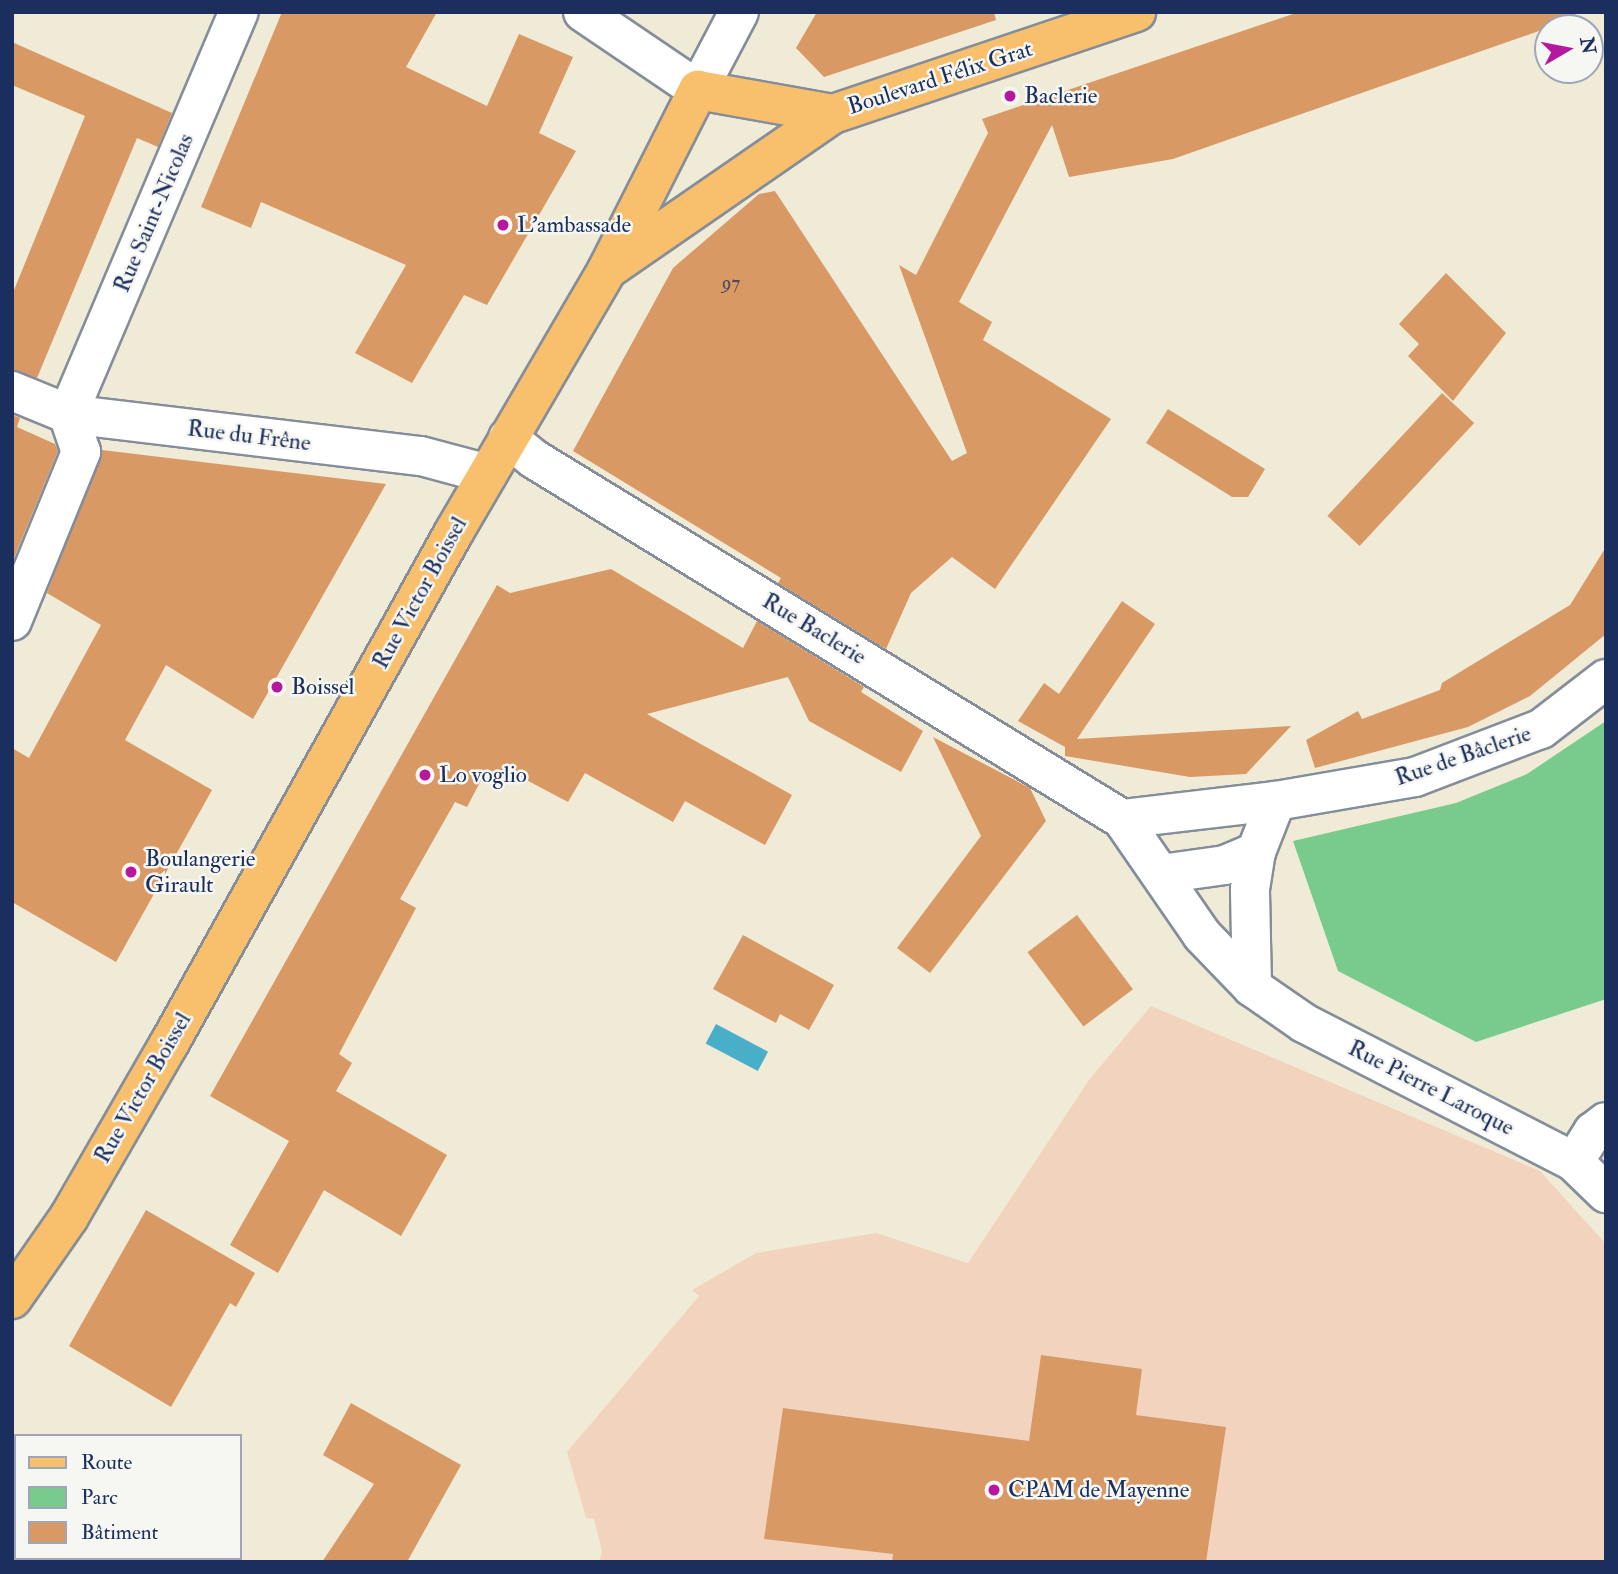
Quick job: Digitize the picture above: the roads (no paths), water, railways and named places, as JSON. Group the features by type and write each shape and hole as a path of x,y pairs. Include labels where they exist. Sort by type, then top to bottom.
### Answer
{"main road":[{"name":"Boulevard Félix Grat","path":"698,90 832,114 1136,12"},
{"name":"Rue Victor Boissel","path":"12,1321 18,1289 169,1044 508,438 607,270 698,90"},
{"path":"607,270 832,114"}],"street":[{"name":"Rue Saint-Nicolas","path":"68,414 239,12"},
{"path":"583,12 698,90"},
{"name":"Rue Victor Boissel","path":"698,90 739,12"},
{"name":"Rue du Frêne","path":"12,391 68,414 421,456 488,474"},
{"path":"12,621 80,452 68,414"},
{"name":"Rue Baclerie","path":"508,438 558,474 1122,819 1161,874"},
{"name":"Rue de Bâclerie","path":"1276,801 1415,777 1541,729 1606,679"},
{"path":"1122,819 1276,801 1256,852 1248,939 1252,987"},
{"path":"1161,874 1225,865 1256,852"},
{"name":"Rue Pierre Laroque","path":"1161,874 1202,935 1252,987 1304,1023 1574,1162 1606,1194"},
{"path":"1574,1162 1593,1132 1606,1122"}],"water":[{"path":"716,1024 768,1052 758,1071 706,1043"}],"place":[{"name":"Baclerie","path":"1010,96"},
{"name":"L'ambassade","path":"503,225"},
{"name":"Boissel","path":"277,687"},
{"name":"Lo voglio","path":"425,775"},
{"name":"Boulangerie Girault","path":"131,872"},
{"name":"CPAM de Mayenne","path":"994,1490"}]}
